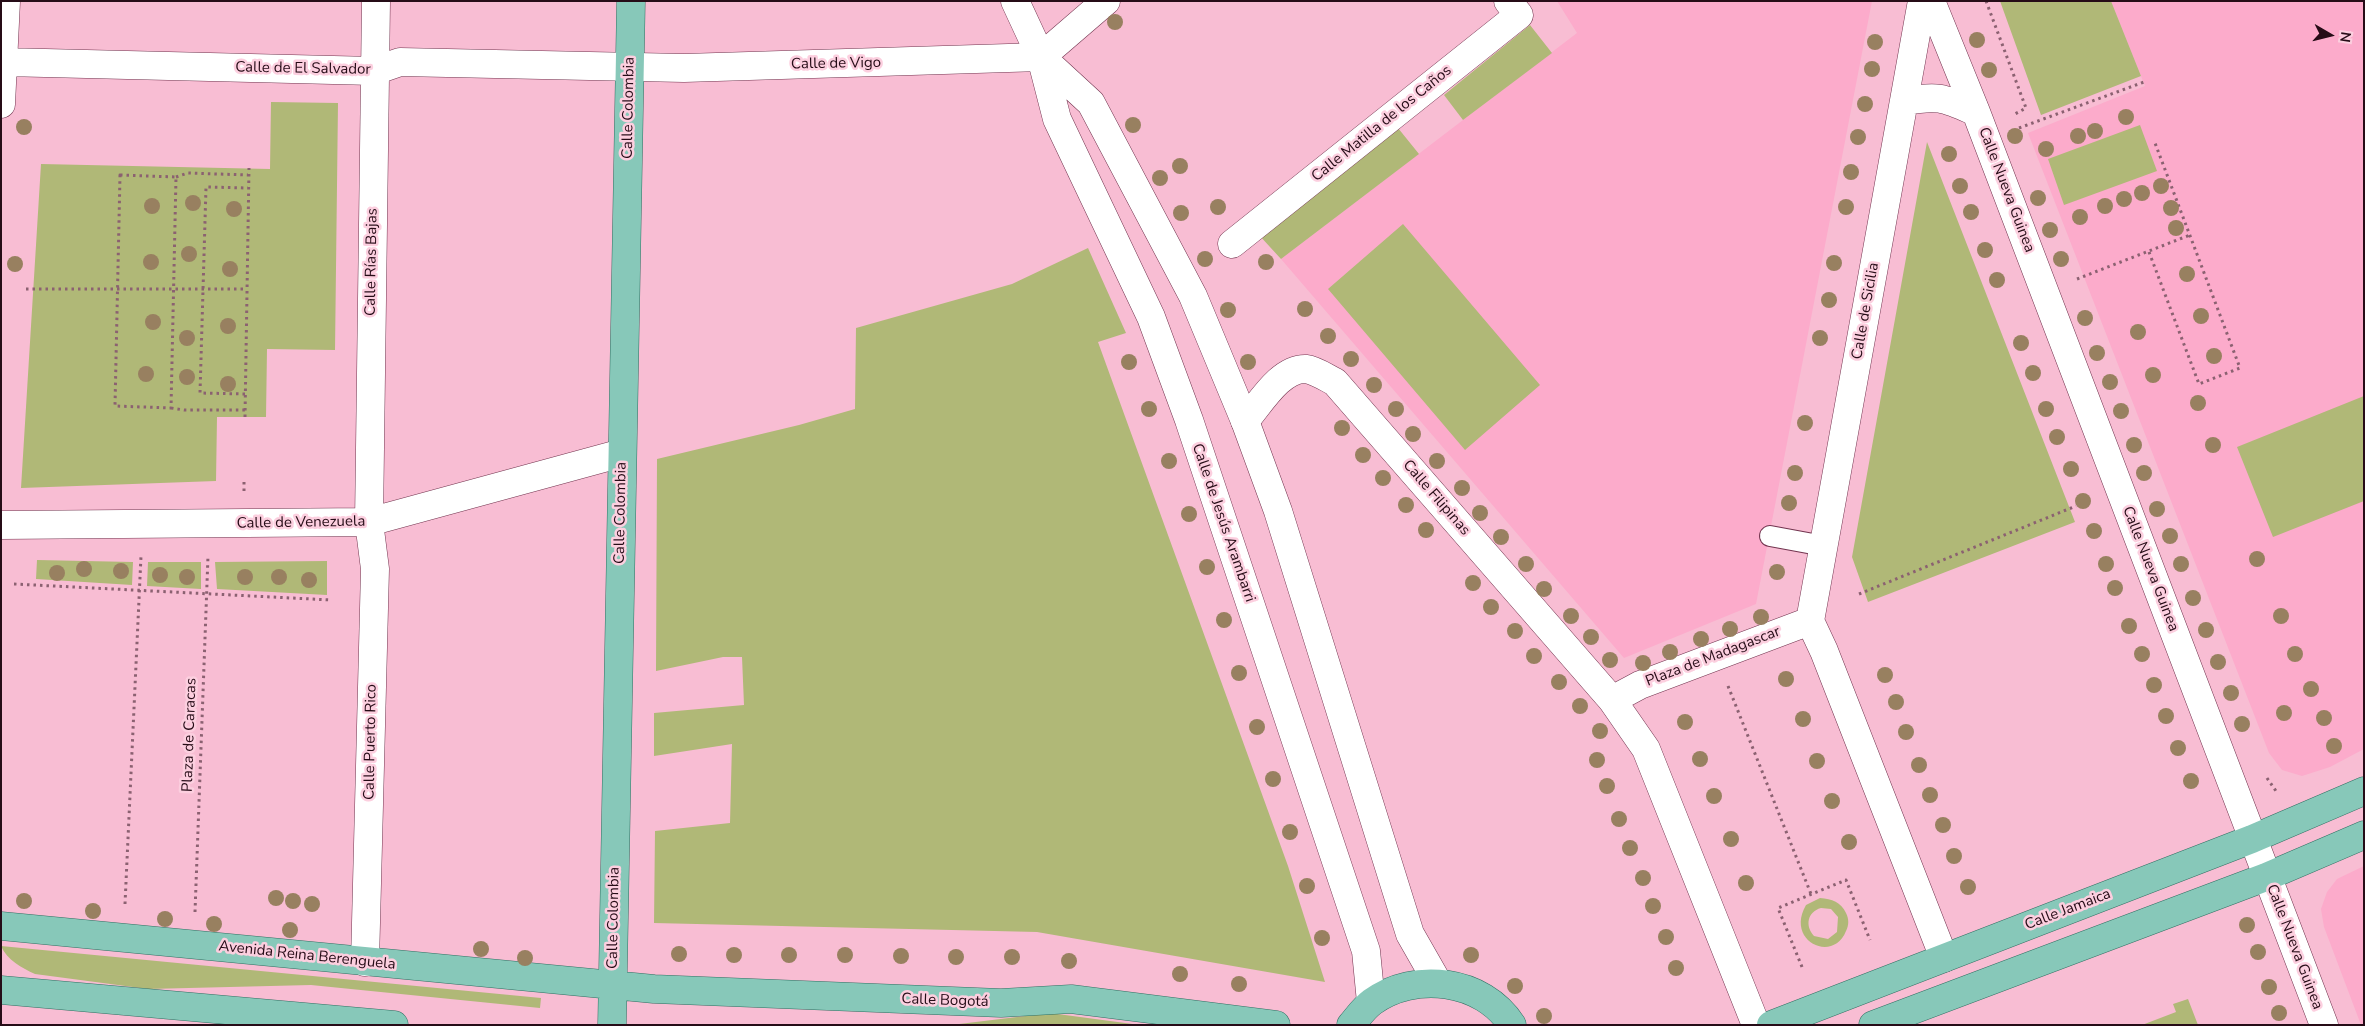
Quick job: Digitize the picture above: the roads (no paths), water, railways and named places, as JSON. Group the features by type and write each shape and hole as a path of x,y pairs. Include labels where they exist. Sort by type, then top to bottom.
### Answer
{"main road":[{"name":"Calle Colombia","path":"612,1025 631,1"},
{"name":"Calle Jamaica","path":"1771,1025 2252,839 2364,791"},
{"path":"1883,1023 2266,876 2364,835"},
{"name":"Avenida Reina Berenguela","path":"1,926 613,984"},
{"path":"1351,1025 1371,1002 1403,986 1438,982 1476,992 1506,1016 1512,1025"},
{"name":"Calle Bogotá","path":"613,984 654,989 1001,1003 1071,999 1276,1025"},
{"path":"1,990 255,1018 394,1025"}],"street":[{"path":"1,104 6,1"},
{"name":"Calle Rías Bajas","path":"369,522 376,1"},
{"path":"1015,1 1041,56 1091,103 1193,296 1245,421 1278,511 1410,934 1438,982"},
{"path":"1041,56 1106,1"},
{"name":"Calle Matilla de los Caños","path":"1232,244 1519,15 1508,1"},
{"name":"Calle de Sicilia","path":"1810,621 1922,1"},
{"name":"Calle Nueva Guinea","path":"1931,1 1976,112 2324,1025"},
{"name":"Calle de Vigo","path":"631,67 905,62 1041,56"},
{"name":"Calle de Jesús Arambarri","path":"1041,56 1058,119 1150,317 1189,420 1366,951 1371,1002"},
{"name":"Calle de El Salvador","path":"4,62 374,71 400,62 631,67"},
{"name":"Calle Nueva Guinea","path":"1904,101 1931,96 1946,99 1976,112"},
{"name":"Calle Filipinas","path":"1245,421 1282,378 1294,371 1308,369 1335,382 1612,700"},
{"name":"Calle de Venezuela","path":"1,524 369,522 622,453"},
{"name":"Calle Puerto Rico","path":"365,962 375,569 369,522"},
{"path":"1810,621 1828,660 1944,958"},
{"name":"Plaza de Madagascar","path":"1612,700 1640,685 1810,621"},
{"path":"1612,700 1646,749 1756,1025"}],"lane":[{"path":"1770,536 1824,546"}]}
